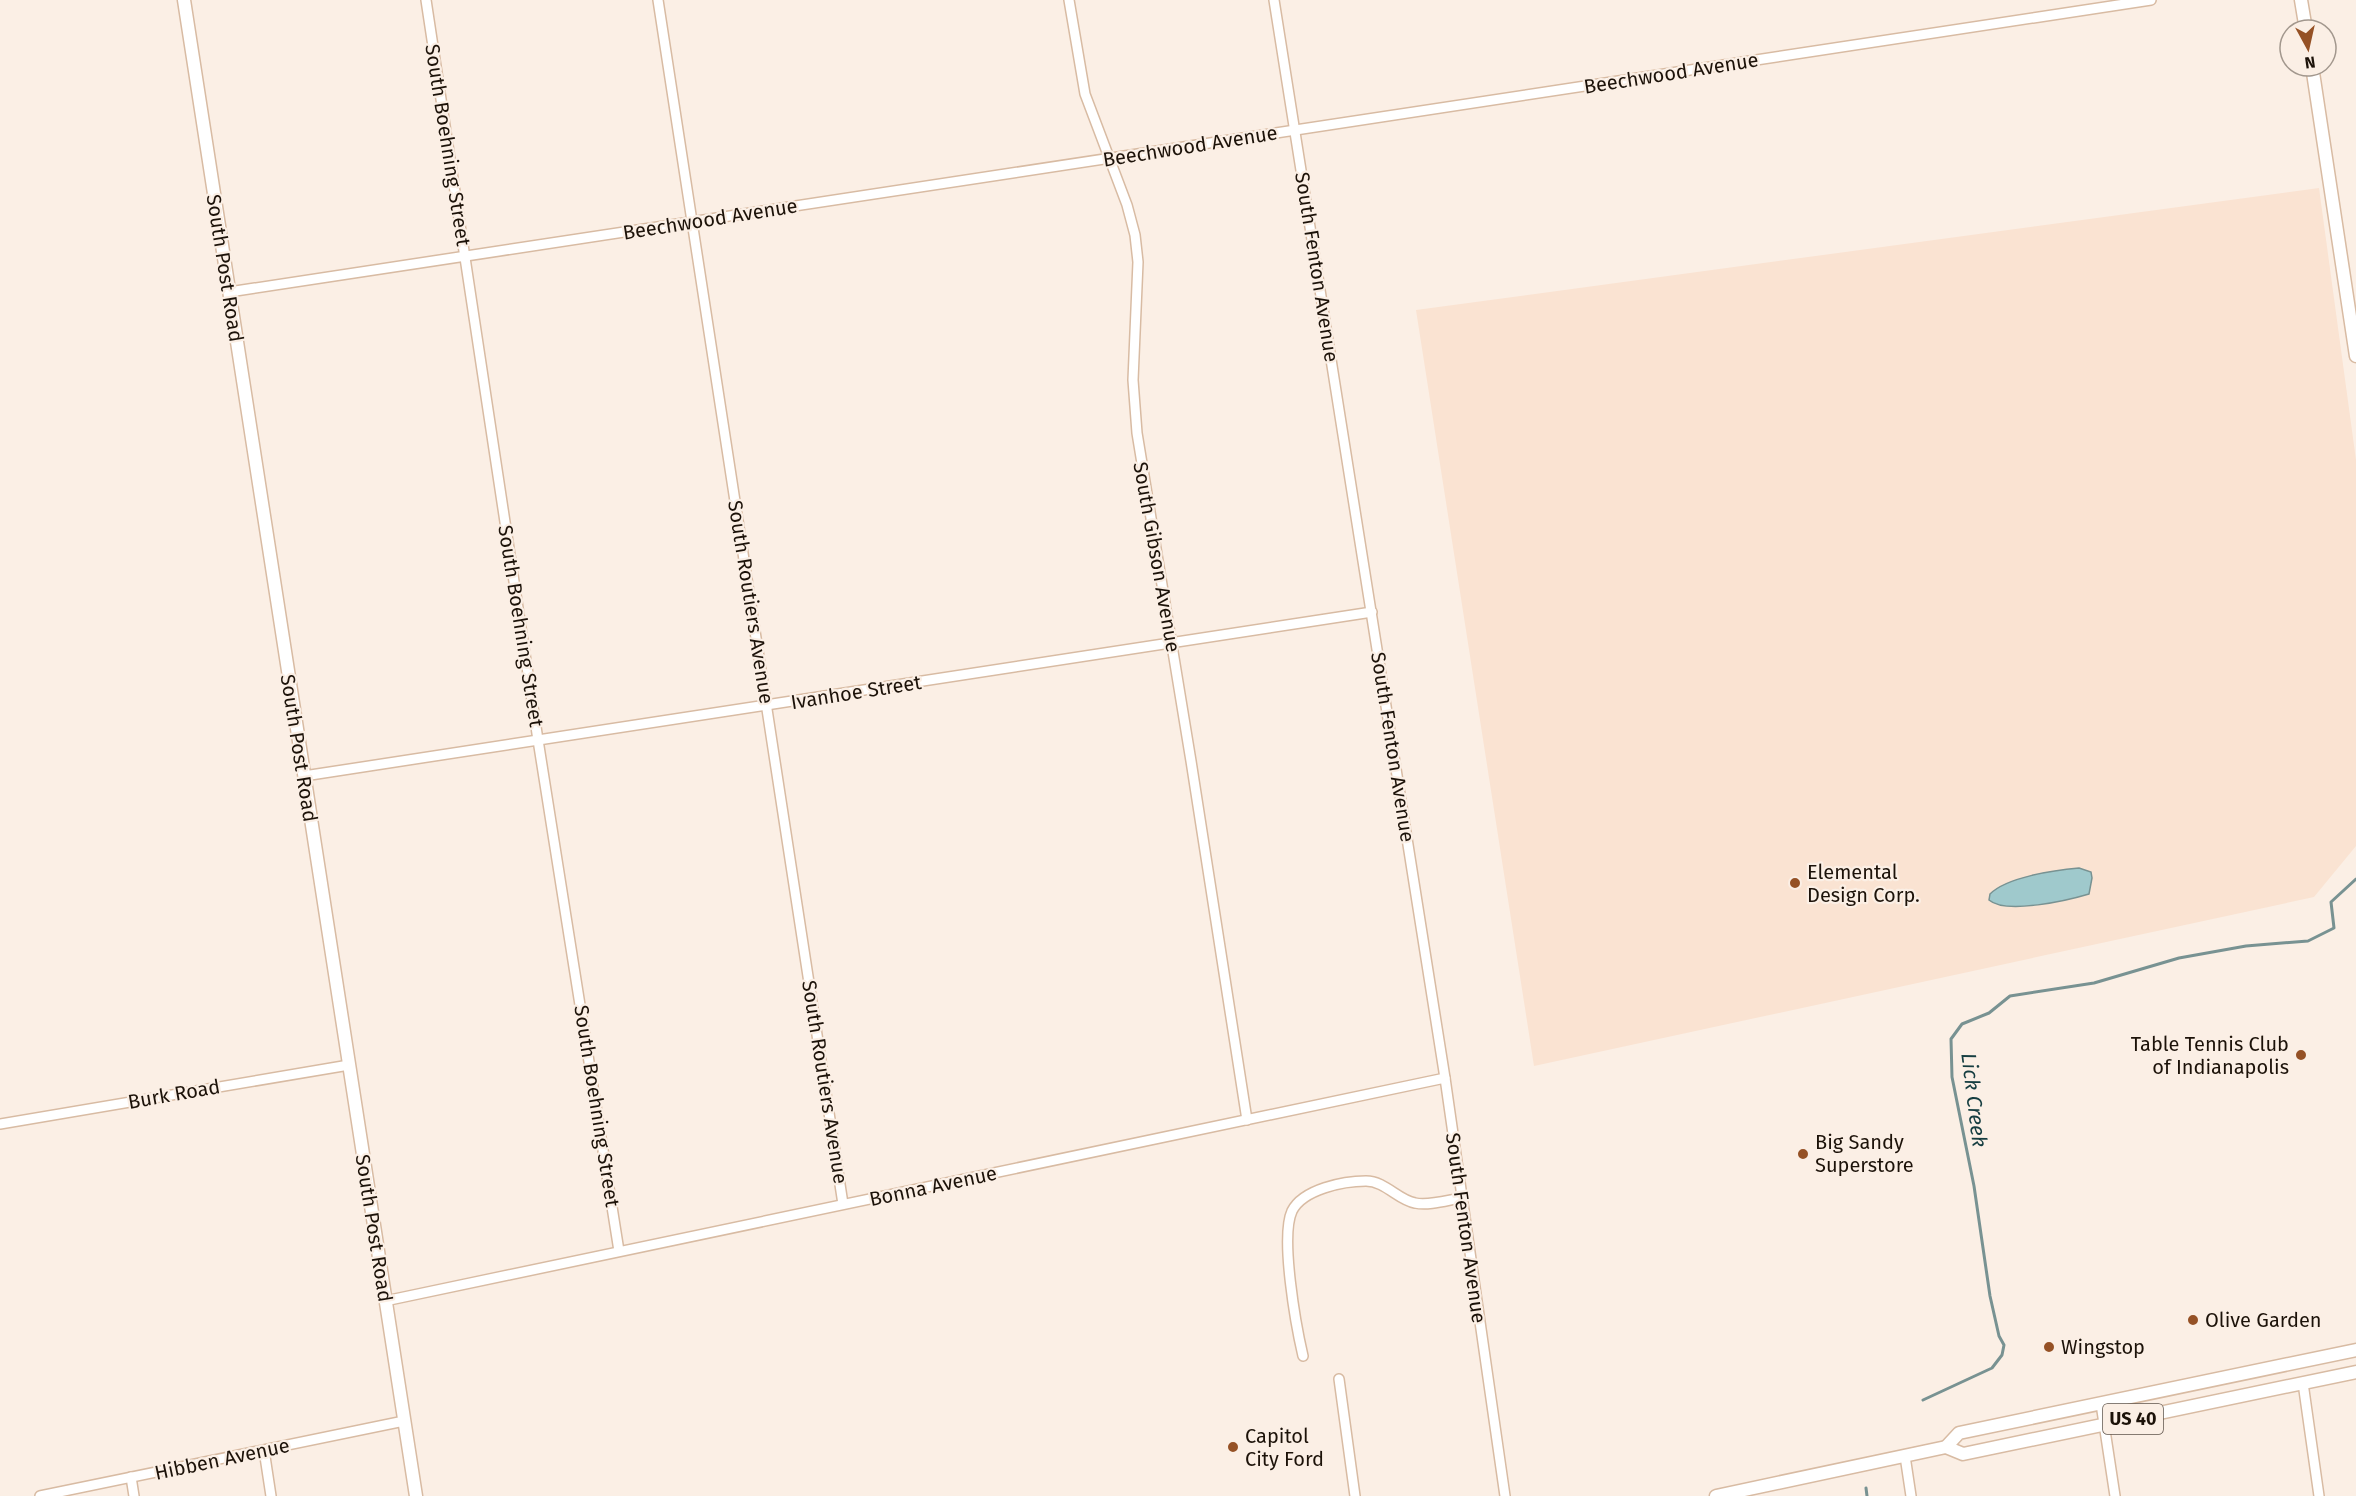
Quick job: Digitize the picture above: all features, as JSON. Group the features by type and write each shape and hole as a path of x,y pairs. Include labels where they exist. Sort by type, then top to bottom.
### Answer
{"main road":[{"name":"South Post Road","path":"184,0 416,1496"},
{"path":"2301,0 2304,18"},
{"path":"2314,78 2356,356"},
{"name":"US 40","path":"1946,1448 1959,1433 2356,1350"},
{"name":"US 40","path":"1716,1496 1946,1448 1964,1454 2356,1372"}],"street":[{"name":"South Boehning Street","path":"426,0 538,740 619,1251"},
{"name":"South Routiers Avenue","path":"658,0 843,1204"},
{"name":"South Gibson Avenue","path":"1069,0 1085,94 1130,213 1136,240 1133,360 1135,415 1247,1120"},
{"name":"South Fenton Avenue","path":"1274,0 1445,1078 1505,1496"},
{"name":"Beechwood Avenue","path":"229,292 2151,0"},
{"name":"Ivanhoe Street","path":"304,776 1372,612"},
{"name":"Burk Road","path":"0,1124 349,1065"},
{"name":"Bonna Avenue","path":"385,1301 1445,1078"},
{"path":"1303,1356 1288,1260 1289,1223 1292,1211 1299,1203 1314,1191 1330,1186 1366,1181 1376,1183 1415,1203 1461,1198"},
{"path":"1339,1379 1355,1496"},
{"path":"2303,1383 2319,1496"},
{"path":"2102,1404 2115,1496"},
{"name":"Hibben Avenue","path":"40,1496 404,1421"},
{"path":"264,1450 272,1496"},
{"path":"1905,1456 1911,1496"},
{"path":"131,1477 134,1496"}],"shaded area":[{"path":"2319,188 2356,460 2356,846 2314,897 1534,1066 1416,310"}],"water":[{"path":"2079,868 2091,872 2089,894 2023,906 1997,904 1989,900 1990,894 1998,888 2019,879"}],"waterway":[{"name":"Lick Creek","path":"1923,1400 1992,1368 2002,1355 2004,1345 1999,1336 1990,1296 1974,1186 1952,1077 1951,1039 1962,1024 1989,1013 2010,996 2094,983 2179,958 2246,946 2308,941 2334,928 2331,902 2356,879"},
{"name":"Lick Creek","path":"1866,1488 1867,1496"}],"place":[{"name":"Elemental Design Corp.","path":"1795,883"},
{"name":"Table Tennis Club of Indianapolis","path":"2301,1055"},
{"name":"Big Sandy Superstore","path":"1803,1154"},
{"name":"Olive Garden","path":"2193,1320"},
{"name":"Wingstop","path":"2049,1347"},
{"name":"Capitol City Ford","path":"1233,1447"}]}
